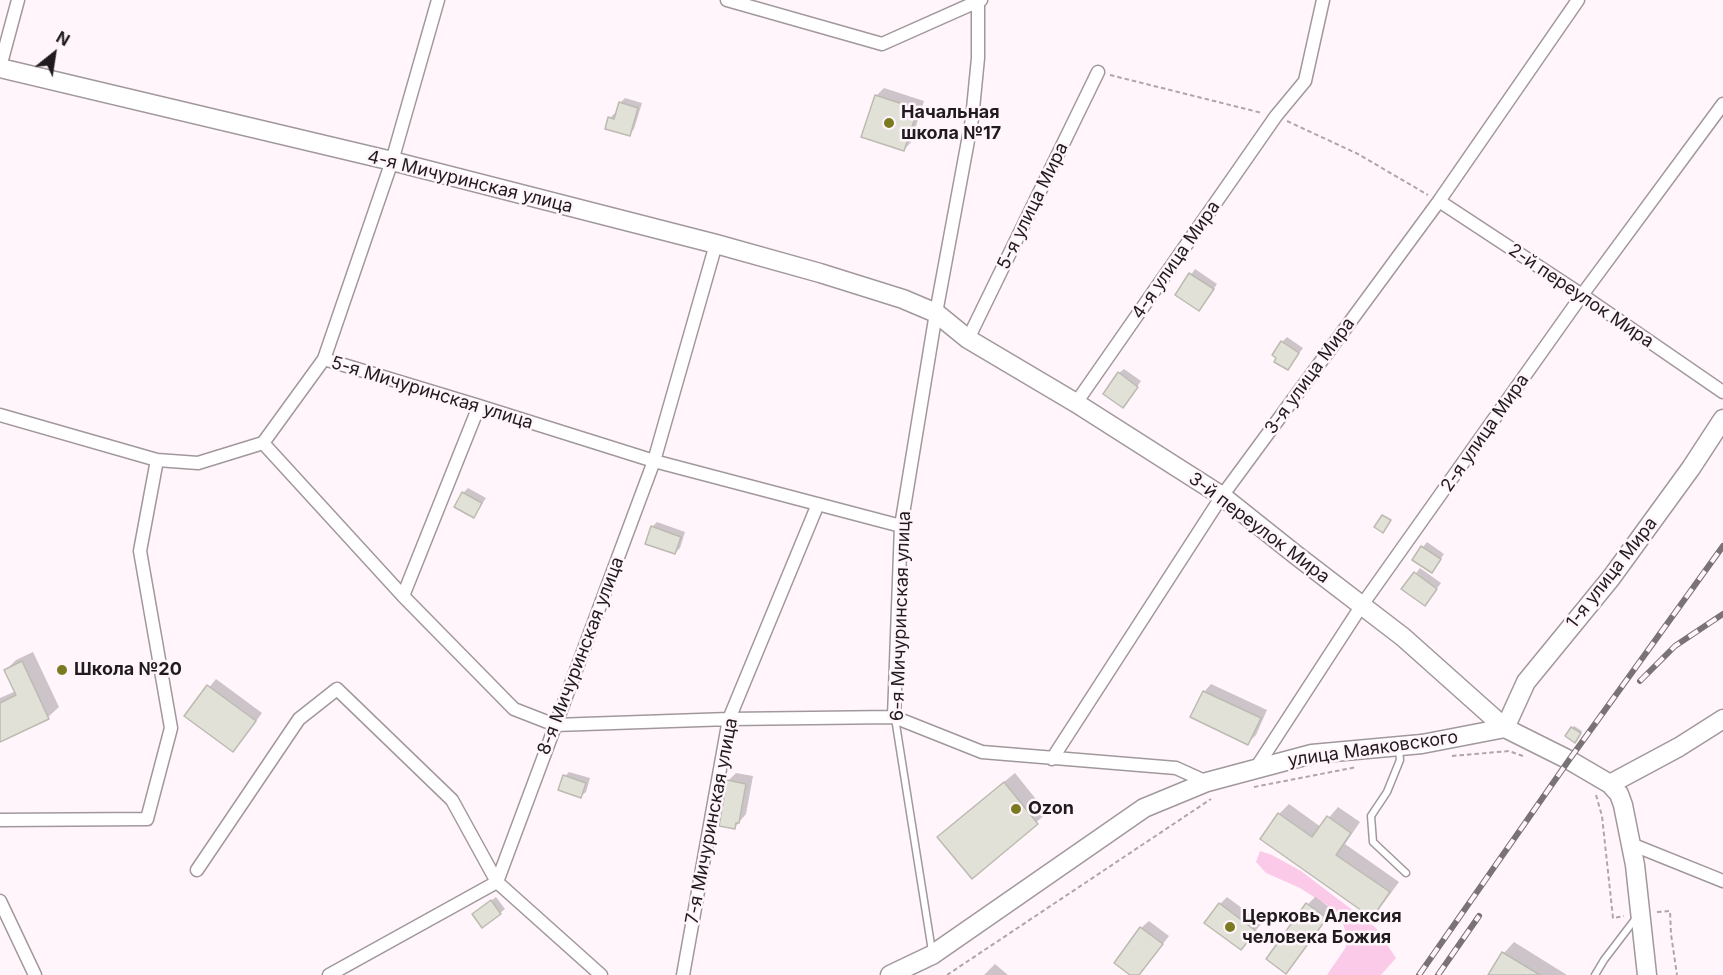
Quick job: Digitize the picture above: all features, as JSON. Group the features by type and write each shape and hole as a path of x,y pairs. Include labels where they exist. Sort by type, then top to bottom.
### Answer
{"street":[{"path":"0,68 18,0"},
{"path":"324,359 392,161 438,0"},
{"path":"727,0 882,44 979,1"},
{"name":"4-я улица Мира","path":"1076,403 1276,116 1305,81 1323,0"},
{"name":"3-я улица Мира","path":"1052,759 1222,496 1439,201 1578,0"},
{"name":"6-я Мичуринская улица","path":"894,717 901,526 936,313 972,119 978,58 979,1"},
{"name":"4-я Мичуринская улица","path":"0,68 392,161 716,244 903,298 936,313"},
{"name":"5-я улица Мира","path":"968,339 1098,72"},
{"name":"2-я улица Мира","path":"1256,768 1362,605 1582,295 1723,104"},
{"name":"2-й переулок Мира","path":"1439,201 1582,295 1723,392"},
{"name":"8-я Мичуринская улица","path":"497,882 654,461 716,244"},
{"name":"3-й переулок Мира","path":"936,313 968,339 1076,403 1222,496 1403,637 1505,728"},
{"name":"5-я Мичуринская улица","path":"263,444 324,359 479,405 654,461 901,526"},
{"path":"403,596 479,405"},
{"path":"0,415 157,460 198,463 263,444 403,596 514,709 555,725 729,719 894,717 982,752 1176,768 1212,788"},
{"name":"1-я улица Мира","path":"1505,728 1526,682 1617,568 1691,468 1723,419"},
{"path":"0,820 147,819 171,728 140,551 157,460"},
{"name":"7-я Мичуринская улица","path":"683,975 729,719 818,504"},
{"path":"197,870 299,718 337,689 452,800 497,882 601,975"},
{"path":"1602,788 1679,747 1723,719"},
{"path":"1505,728 1569,760 1602,788 1619,794 1631,844 1647,975"},
{"name":"улица Маяковского","path":"890,975 932,955 1144,808 1212,788 1256,768 1312,754 1422,744 1505,728"},
{"path":"1631,844 1723,881"},
{"path":"329,975 497,882"},
{"path":"1,903 35,975"}],"lane":[{"name":"6-я Мичуринская улица","path":"894,717 932,955"},
{"path":"1399,746 1400,760 1387,792 1371,816 1373,842 1406,873"},
{"path":"1595,975 1640,913"}],"path":[{"path":"1444,756 1509,751 1530,759"},
{"path":"1252,788 1365,765"},
{"path":"947,975 1212,788"},
{"path":"1602,788 1600,805 1614,918 1670,911 1677,975"}],"shaded area":[{"path":"1260,851 1301,871 1376,928 1396,958 1381,975 1327,975 1346,947 1346,932 1339,913 1300,888 1266,873 1256,862"}],"building":[{"name":"Начальная школа №17","path":"875,95 918,109 904,151 861,137"},
{"path":"619,102 638,108 630,136 605,129 608,117 614,119"},
{"path":"1189,273 1214,289 1199,311 1175,295"},
{"path":"1281,341 1299,353 1288,370 1274,362 1276,358 1272,355"},
{"path":"1118,372 1138,387 1123,408 1103,394"},
{"path":"462,492 482,503 474,518 454,507"},
{"path":"1382,515 1391,520 1383,533 1374,527"},
{"path":"651,526 681,537 675,554 645,544"},
{"path":"1421,546 1441,559 1432,573 1412,560"},
{"path":"1414,572 1437,589 1425,606 1401,589"},
{"path":"22,661 49,719 0,742 0,703 16,695 4,670"},
{"path":"207,685 256,721 233,752 184,716"},
{"path":"1203,691 1261,718 1248,745 1190,717"},
{"path":"1571,727 1581,733 1575,743 1565,736"},
{"path":"563,775 586,783 581,798 558,790"},
{"path":"727,780 746,784 739,823 736,823 735,829 719,826"},
{"path":"1004,782 1038,824 972,879 937,837"},
{"path":"1278,813 1312,837 1327,816 1351,833 1336,855 1390,892 1372,918 1260,839"},
{"path":"491,900 501,914 482,928 472,914"},
{"name":"Церковь Алексия человека Божия","path":"1219,903 1256,931 1241,950 1204,923"},
{"path":"1306,903 1327,918 1286,974 1266,959"},
{"path":"1140,927 1163,944 1139,975 1130,975 1114,963"},
{"path":"1502,952 1540,975 1488,975"}],"railway":[{"path":"1419,975 1569,760 1723,546"},
{"path":"1640,681 1675,646 1723,614"},
{"path":"1438,975 1479,916"}],"place":[{"name":"Начальная школа №17","path":"889,123"},
{"name":"Школа №20","path":"62,670"},
{"name":"Ozon","path":"1016,809"},
{"name":"Церковь Алексия человека Божия","path":"1230,927"}]}
